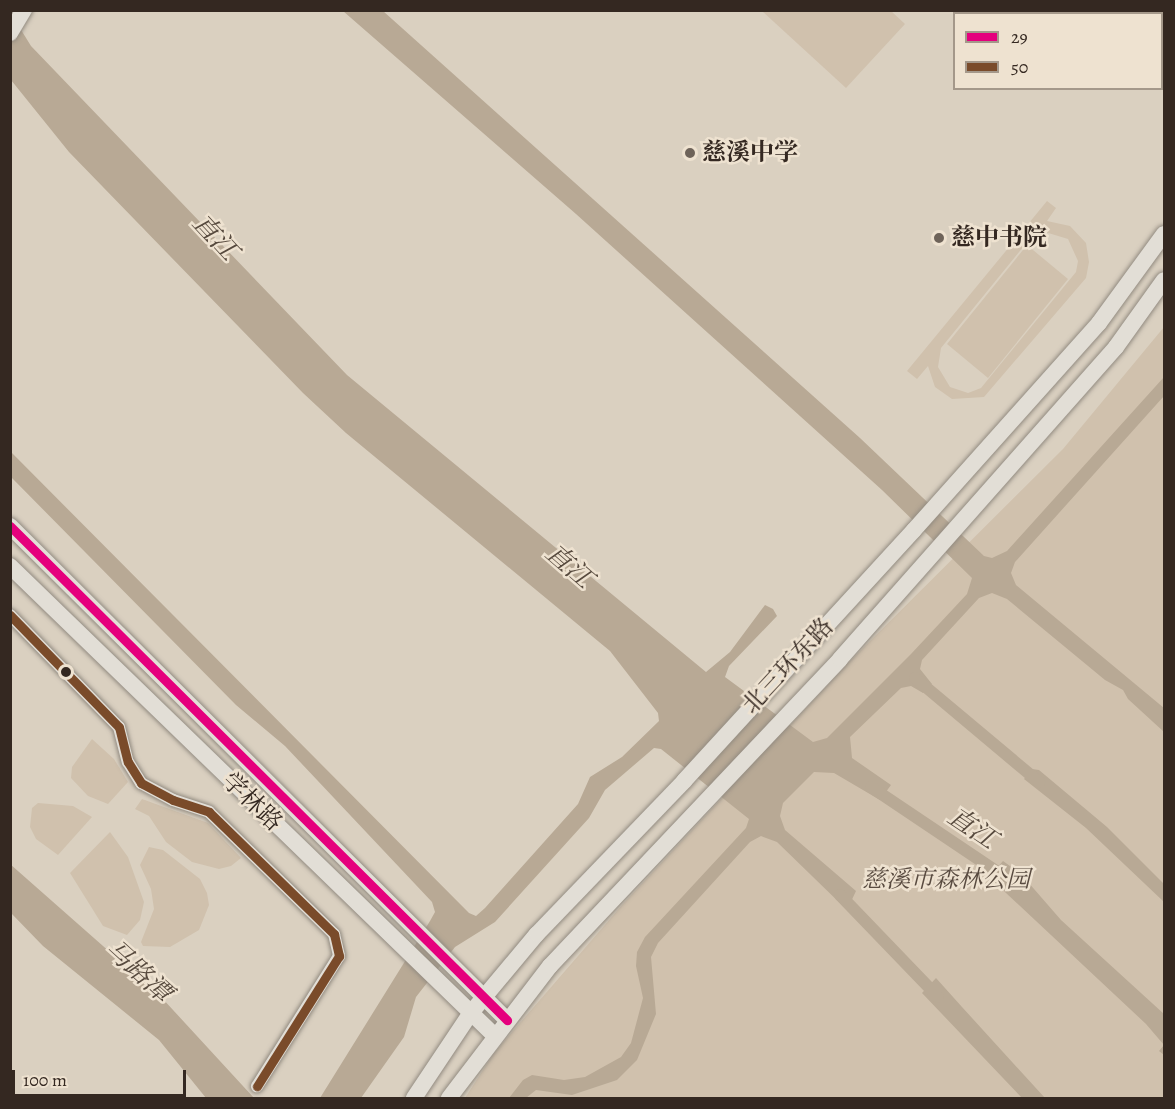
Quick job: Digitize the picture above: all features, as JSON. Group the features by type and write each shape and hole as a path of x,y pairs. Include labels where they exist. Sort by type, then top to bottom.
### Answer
{"main road":[{"path":"10,33 24,10"},
{"name":"北三环东路","path":"414,1098 471,1014 537,934 684,781 1099,323 1164,234"},
{"name":"北三环东路","path":"449,1098 550,966 790,713 1116,347 1164,280"},
{"name":"学林路","path":"10,526 507,1020"},
{"name":"学林路","path":"10,566 495,1036"}],"street":[{"path":"10,615 119,727 128,762 141,783 173,800 209,812 334,934 339,956 257,1086"}],"green space":[{"path":"762,11 891,11 905,24 846,88"},
{"path":"1047,201 1056,208 1047,221 1070,226 1086,243 1089,262 1086,278 984,397 952,399 935,387 928,366 917,379 907,371","holes":["1045,232 1068,239 1078,261 1076,272 981,388 968,393 950,387 938,367 941,348 1028,241"]},
{"path":"1027,245 1068,279 988,378 947,344"},
{"name":"慈溪市森林公园","path":"1164,327 1164,1098 465,1098 494,1053 623,904 850,661 1063,449"},
{"path":"92,739 114,759 128,782 108,804 88,796 71,778 72,767"},
{"path":"142,799 208,823 241,858 231,866 219,869 192,862 166,842 149,816 135,809"},
{"path":"38,803 73,806 92,817 58,855 36,839 30,827 32,808"},
{"path":"110,832 128,857 144,902 140,920 127,935 103,926 70,873"},
{"path":"149,847 163,850 200,879 207,893 209,905 199,930 170,947 143,946 141,942 154,909 151,889 140,865"}],"water":[{"path":"343,11 383,11 860,438 984,556 992,558 1007,551 1164,377 1164,396 1015,562 1011,573 1016,585 1164,708 1164,732 1128,699 1123,690 1105,680 1007,599 992,593 979,598 922,660 920,669 932,684 923,693 911,686 901,688 850,737 852,758 891,785 880,800 834,773 814,772 783,803 780,816 785,830 856,891 847,910 777,842 761,836 750,842 658,943 651,957 656,1014 637,1060 617,1080 572,1095 536,1090 526,1098 509,1098 523,1080 532,1075 564,1080 585,1077 621,1057 631,1043 643,998 636,966 637,952 645,937 746,828 749,819 661,749 654,748 605,790 589,818 495,922 455,947 416,997 404,1037 361,1098 320,1098 430,921 435,912 432,902 285,746 236,705 11,477 11,452 469,913 476,916 578,804 590,777 622,757 659,721 658,713 610,651 346,433 303,393 69,152 11,80 10,12 31,46 347,375 706,672 730,652 765,605 773,609 777,616 729,666 725,677 813,742 827,738 911,654 967,594 972,578 882,490 576,214"},
{"path":"1032,769 1039,770 1107,827 1164,884 1164,902 1086,828 1024,779"},
{"path":"1003,861 1021,874 1061,920 1164,1014 1164,1045 1146,1024 989,877"},
{"path":"10,864 162,998 254,1098 206,1098 159,1040 43,946 11,913"},
{"path":"936,978 1045,1098 1022,1098 922,993"},
{"path":"1164,1045 1164,1055 1159,1051"}],"waterway":[{"path":"915,678 1039,782"},
{"name":"直江","path":"871,787 1008,879"},
{"path":"840,895 938,997"}],"transit line":[{"name":"29","path":"10,526 507,1020"},
{"name":"50","path":"10,615 119,727 128,762 141,783 173,800 209,812 334,934 339,956 257,1086"}],"place":[{"name":"慈溪中学","path":"690,153"},
{"name":"慈中书院","path":"939,238"}],"water label":[{"name":"马路潭","path":"138,971"}]}
